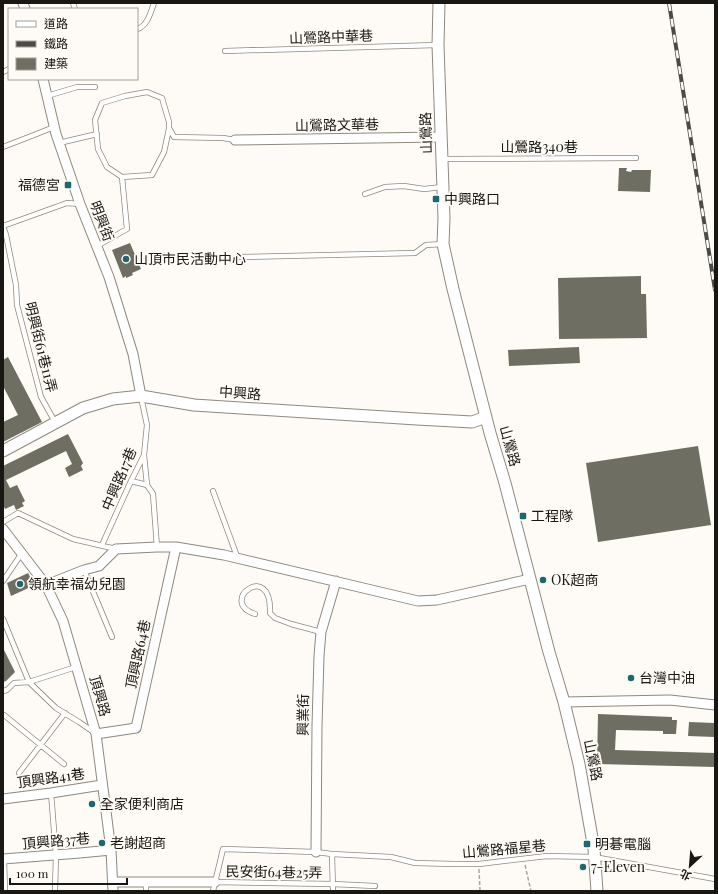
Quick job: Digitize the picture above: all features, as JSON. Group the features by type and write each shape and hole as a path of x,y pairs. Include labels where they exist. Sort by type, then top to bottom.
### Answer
{"street":[{"name":"山鶯路","path":"439,3 438,45 444,244 452,289 580,764 594,857 597,891"},
{"name":"明興街","path":"43,80 59,143 96,247 109,277 132,354 141,396"},
{"name":"山鶯路文華巷","path":"235,140 440,138"},
{"name":"中興路","path":"3,451 83,408 113,399 141,396 194,405 417,419 472,422 486,417"},
{"name":"頂興路","path":"3,529 46,585 63,621 96,734 113,887"},
{"path":"46,585 84,570 99,566 116,549 157,546 176,547 224,555 418,601 437,600 530,579"},
{"name":"頂興路64巷","path":"96,734 136,728 176,547"},
{"name":"興業街","path":"316,852 319,656 321,632 336,581"},
{"path":"564,702 670,700 715,705"},
{"name":"頂興路41巷","path":"3,799 102,785"},
{"name":"頂興路37巷","path":"4,859 110,850"},
{"path":"113,887 214,887"}],"lane":[{"path":"138,29 141,28 150,15 154,3"},
{"name":"山鶯路中華巷","path":"225,51 438,45"},
{"path":"47,96 77,87 95,87"},
{"path":"148,92 162,98 169,122 169,128 164,152 152,175 122,177 107,167 98,149 96,134 96,120 102,103 125,96 148,92"},
{"path":"3,147 54,127"},
{"path":"169,128 174,137 223,138 235,140"},
{"path":"59,143 96,134"},
{"name":"山鶯路340巷","path":"441,159 636,158"},
{"path":"96,247 127,229 122,177"},
{"path":"365,194 385,187 404,186 424,189 442,187"},
{"path":"4,226 67,203 80,204"},
{"name":"明興街61巷11弄","path":"4,226 16,285 17,305 41,397 56,423"},
{"path":"240,257 415,253 426,245 444,244"},
{"name":"中興路17巷","path":"102,545 144,456 147,425 141,396"},
{"path":"144,456 147,485 153,494 157,546"},
{"path":"131,481 147,485"},
{"path":"213,491 238,559"},
{"path":"3,522 18,514 73,539 116,549"},
{"path":"3,581 22,553"},
{"path":"84,570 112,636"},
{"path":"255,614 247,610 242,605 241,600 243,594 248,589 255,586 260,587 268,593 271,602 270,612 275,618 321,632"},
{"path":"3,618 29,682 56,708 96,734"},
{"path":"3,691 7,690 14,683 29,682 76,667"},
{"path":"19,773 65,713"},
{"path":"4,715 64,764"},
{"path":"51,793 56,855 55,891"},
{"name":"山鶯路福星巷","path":"214,887 223,849 316,852 391,857 415,863 454,864 479,864 547,856 594,857 715,879"},
{"path":"332,854 333,891"},
{"path":"4,859 5,891"},
{"name":"民安街64巷25弄","path":"214,887 333,884 376,886"}],"path":[{"path":"524,859 531,891"},
{"path":"479,864 480,891"}],"building":[{"path":"619,168 627,168 626,171 631,172 632,170 651,170 650,192 618,191"},
{"name":"山頂市民活動中心","path":"130,243 141,269 132,273 133,275 123,278 112,250"},
{"path":"641,276 641,294 646,294 647,338 559,339 558,278"},
{"path":"579,347 580,363 509,366 508,350"},
{"path":"8,357 42,422 3,442 3,422 18,415 3,386 3,360"},
{"path":"68,434 83,463 81,466 83,470 69,477 65,468 72,464 66,451 6,480 10,488 17,485 25,501 22,503 24,506 16,510 14,505 5,509 3,505 3,466"},
{"path":"698,446 711,525 598,542 586,463"},
{"name":"領航幸福幼兒園","path":"28,573 35,585 11,596 7,583"},
{"path":"3,648 15,672 3,682"},
{"path":"598,714 672,717 672,720 677,720 676,734 663,734 663,731 616,730 615,750 715,753 715,767 597,764"},
{"path":"689,722 715,723 715,737 688,736"}],"railway":[{"path":"669,3 715,290"}],"place":[{"name":"福德宮","path":"68,185"},
{"name":"中興路口","path":"436,199"},
{"name":"山頂市民活動中心","path":"126,259"},
{"name":"工程隊","path":"523,516"},
{"name":"OK超商","path":"543,580"},
{"name":"領航幸福幼兒園","path":"20,584"},
{"name":"台灣中油","path":"631,678"},
{"name":"全家便利商店","path":"92,804"},
{"name":"老謝超商","path":"102,843"},
{"name":"明碁電腦","path":"587,844"},
{"name":"7-Eleven","path":"583,867"}]}
